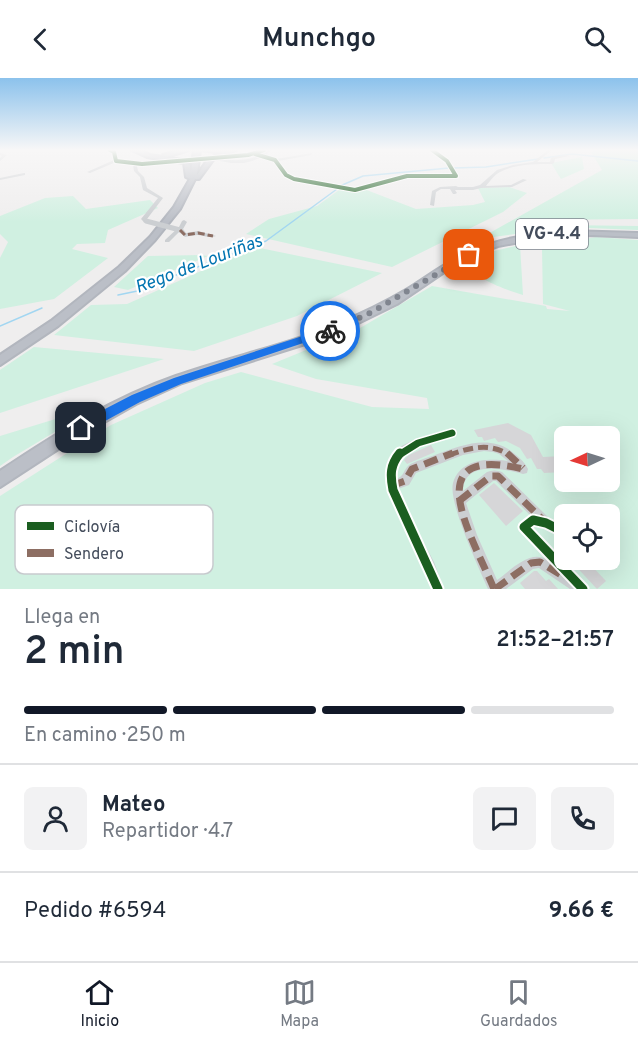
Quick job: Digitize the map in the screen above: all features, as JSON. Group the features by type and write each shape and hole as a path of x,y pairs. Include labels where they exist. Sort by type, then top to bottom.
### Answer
{"highway":[{"path":"0,355 78,298 122,262 166,216 190,174"},
{"path":"184,198 194,174"},
{"path":"0,361 75,307 128,263 168,220 201,174"},
{"name":"VG-4.4","path":"0,480 62,438 136,399 177,381 336,328 401,297 452,263 469,255 496,245 544,235 638,235"}],"street":[{"path":"0,179 24,174"},
{"path":"139,174 145,189 161,198 144,219 146,221 180,230 185,235 198,233 202,236 213,236"},
{"path":"286,174 294,179 344,189 370,187 398,177 456,176 455,174"},
{"path":"423,177 477,187 488,183 496,174"},
{"path":"432,205 434,191 440,188 512,186 525,180"},
{"path":"455,194 452,189 460,188"},
{"path":"167,241 180,230 184,222"},
{"path":"438,589 426,559 399,509 391,486 393,462 398,453 452,433"},
{"path":"391,486 405,481 411,469 477,448 493,447 510,455 523,469 489,464 477,465 466,473 458,484 459,501 495,589 531,563 540,562 581,589"},
{"path":"459,501 491,476 498,476 546,523"},
{"path":"554,527 533,520 524,527 581,589"}],"green space":[{"path":"558,174 573,174 561,179"},
{"path":"595,174 638,174 638,219 531,220 519,222 522,233 479,239"},
{"path":"509,187 527,193 503,212 392,267 246,234 269,219 317,206 339,190 364,189 416,209 473,205 485,202 478,188"},
{"path":"73,196 86,209 150,200 158,208 108,230 105,243 77,244 72,249 108,258 54,299 0,309 0,258 8,242 0,234 0,216 45,198"},
{"path":"561,225 638,226 638,230 589,228 535,232"},
{"path":"596,237 638,240 638,589 0,589 0,496 111,425 205,383 241,372 372,407 429,409 427,398 316,379 272,364 360,328 432,286 546,306 547,309 570,311 543,304 542,248 557,243 581,249 564,243"},
{"path":"520,245 523,295 499,287 482,278 465,263 490,252"},
{"path":"255,247 382,273 297,316 194,351 54,335 91,305 127,304"},
{"path":"148,256 208,256 128,290 114,287"},
{"path":"34,347 164,359 0,413 0,370"},
{"path":"98,406 13,457 0,466 0,436"}],"building":[{"path":"508,423 531,435 543,457 554,456 554,472 544,473 541,469 537,469 531,458 527,459 520,448 506,441 498,442 495,438 484,441 474,430"},
{"path":"431,445 435,452 407,464 404,460 409,455"},
{"path":"494,483 523,511 506,526 479,495"},
{"path":"579,570 596,570 606,581 597,589"},
{"path":"537,571 546,581 549,579 558,589 525,589 520,583"}],"waterway":[{"name":"Rego de Louriñas","path":"340,186 363,176 386,174"},
{"name":"Rego de Louriñas","path":"118,295 147,289 171,277 266,241 337,189"},
{"name":"Rego de Louriñas","path":"0,326 42,308"}],"marked path":[{"path":"180,230 185,235 198,233 213,236"},
{"path":"391,486 405,481 412,469 473,448 497,448 523,468"},
{"path":"494,589 465,519 458,484 469,469 477,466 496,464 523,469"},
{"path":"459,501 491,476 498,476 543,520"},
{"path":"495,589 531,563 540,562 561,575"}],"cycle path":[{"path":"285,174 294,179 355,190 407,176 456,176 455,174"},
{"path":"438,589 428,562 398,505 390,475 392,462 400,453 412,446 452,433"},
{"path":"554,527 533,520 524,527 554,559"},
{"path":"565,570 583,589"}],"way so far":[{"path":"330,331 372,312 469,255"}],"route":[{"path":"81,428 99,417 177,381 330,331"}]}
